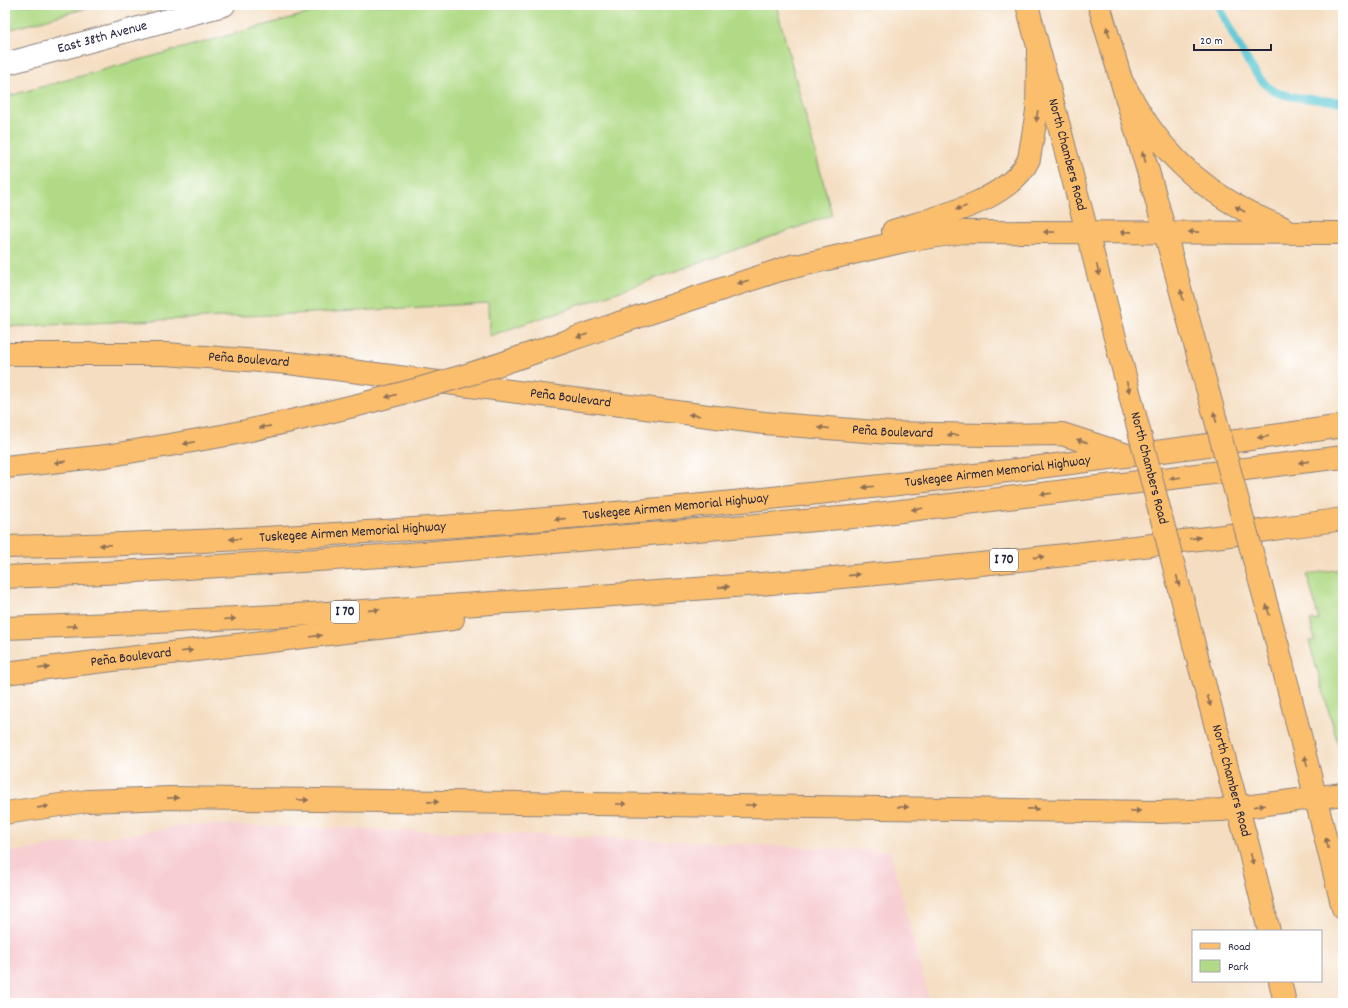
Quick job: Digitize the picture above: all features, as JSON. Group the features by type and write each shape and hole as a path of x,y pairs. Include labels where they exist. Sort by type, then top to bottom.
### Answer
{"main road":[{"name":"North Chambers Road","path":"1027,5 1088,233 1269,930"},
{"path":"1099,5 1164,231 1278,647 1343,908"},
{"path":"5,467 106,456 227,435 336,411 487,368 977,202 996,193 1016,178 1029,159 1038,111 1038,49"},
{"path":"1122,82 1151,130 1176,159 1198,179 1241,210 1271,223 1303,233"},
{"path":"780,270 872,248 936,235 995,231 1088,233 1164,231 1343,233"},
{"name":"Peña Boulevard","path":"5,354 165,354 288,363 779,424 914,434 1062,434 1133,456"},
{"name":"Tuskegee Airmen Memorial Highway","path":"5,547 106,545 271,537 554,520 816,494 1133,456 1343,426"},
{"path":"5,577 104,573 398,555 852,517 1343,457"},
{"name":"I 70","path":"5,628 260,617 685,591 1025,558 1343,519"},
{"name":"Peña Boulevard","path":"5,673 685,591"},
{"path":"5,813 72,803 170,798 1160,812 1238,808 1316,799 1343,794"},
{"path":"1280,982 1285,1003"}],"street":[{"name":"East 38th Avenue","path":"5,64 224,5"}],"shaded area":[{"path":"195,824 518,834 890,851 930,1003 5,1003 5,853"}],"green space":[{"path":"5,5 97,5 5,31"},
{"path":"338,5 776,5 832,215 609,295 489,336 488,303 357,311 5,327 5,97"},
{"path":"1343,569 1343,762 1309,641 1315,640 1310,621 1319,620 1307,574"}],"waterway":[{"path":"1218,5 1243,53 1267,86 1276,92 1291,96 1343,102"}]}
